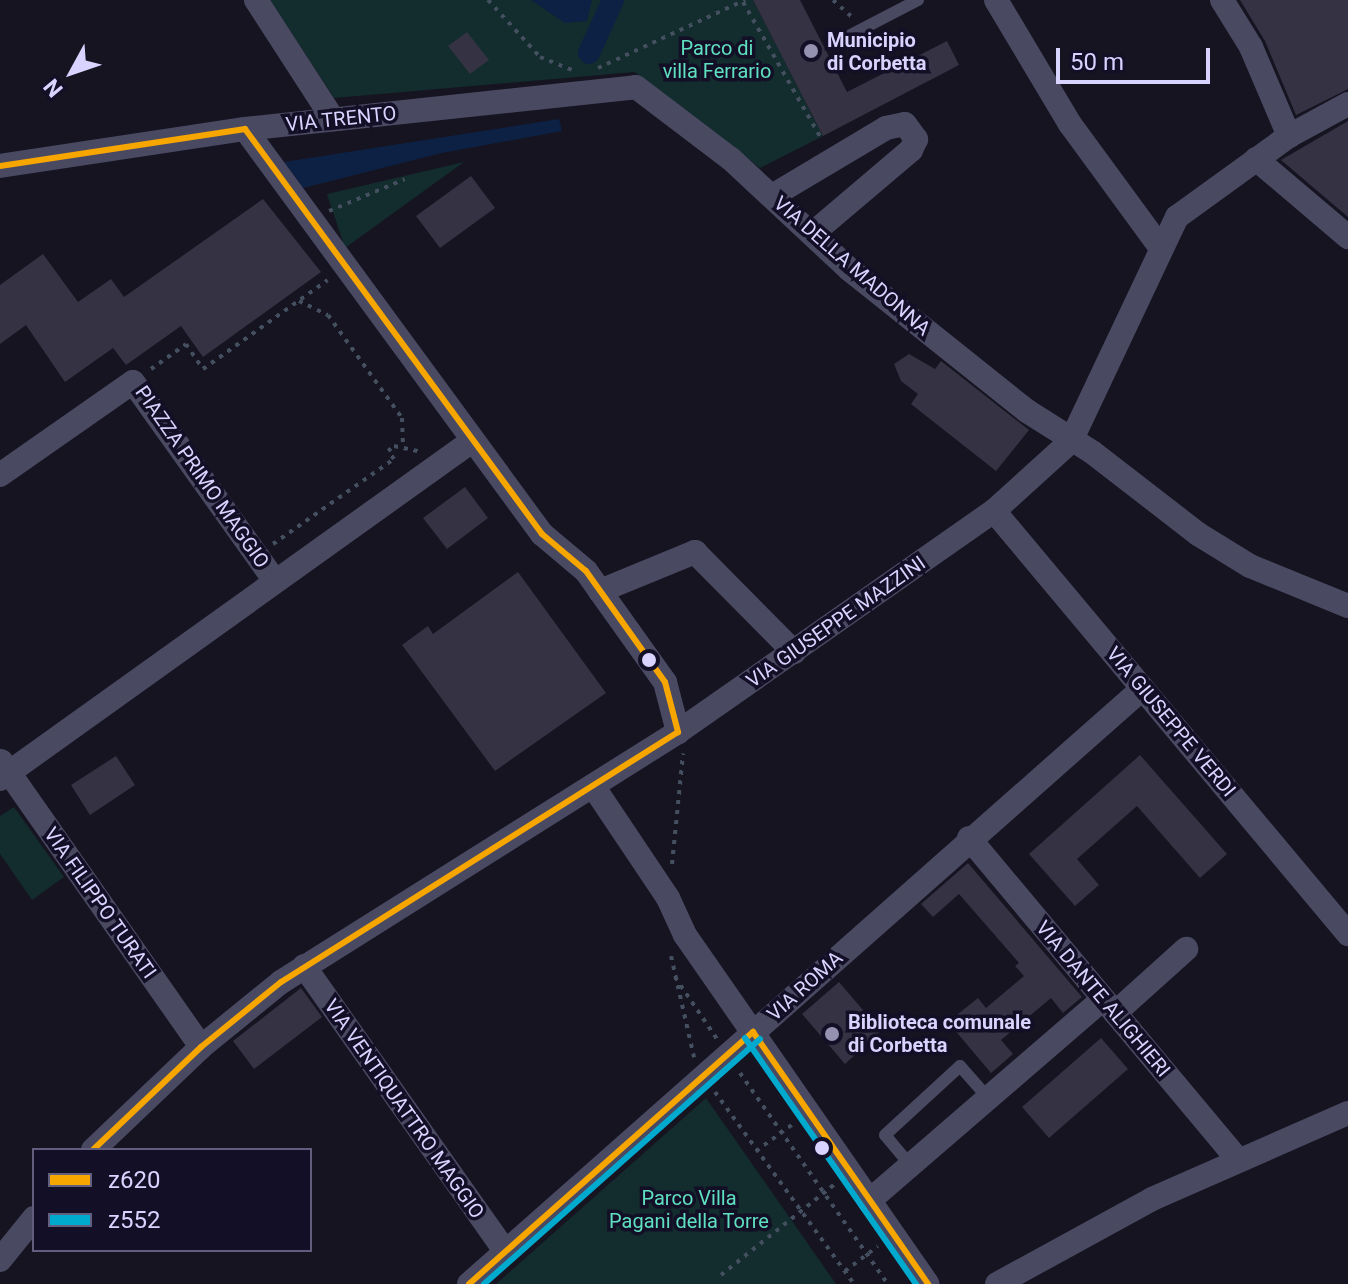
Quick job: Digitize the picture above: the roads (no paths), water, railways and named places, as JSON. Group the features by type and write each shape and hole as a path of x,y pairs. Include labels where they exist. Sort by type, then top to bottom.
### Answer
{"street":[{"path":"256,0 333,119"},
{"path":"996,0 1070,124 1160,247"},
{"path":"1222,0 1251,47 1289,136"},
{"name":"VIA TRENTO","path":"0,166 245,129 636,87"},
{"name":"VIA DELLA MADONNA","path":"636,87 772,196 912,321 1198,534 1250,566 1348,606"},
{"path":"1071,441 1160,247 1177,217 1289,136 1348,104"},
{"path":"772,196 886,128 905,124 916,139 911,150 812,234"},
{"path":"245,129 321,222 472,441 542,534 586,571 665,682 678,732"},
{"path":"1256,159 1348,237"},
{"name":"PIAZZA PRIMO MAGGIO","path":"0,475 133,382 275,581 472,441"},
{"name":"VIA GIUSEPPE MAZZINI","path":"95,1148 201,1047 304,966 678,732 994,511 1071,441"},
{"name":"VIA GIUSEPPE VERDI","path":"994,511 1348,934"},
{"path":"600,591 695,552 794,652"},
{"path":"3,770 275,581"},
{"name":"VIA ROMA","path":"469,1284 705,1077 969,838 1142,689"},
{"name":"VIA FILIPPO TURATI","path":"3,770 201,1047"},
{"path":"593,786 668,898 685,935 928,1284"},
{"name":"VIA DANTE ALIGHIERI","path":"969,838 1238,1160"},
{"path":"869,1201 989,1099 1186,949"},
{"name":"VIA VENTIQUATTRO MAGGIO","path":"304,966 505,1251"},
{"path":"997,1284 1152,1199 1348,1113"},
{"path":"0,1260 32,1220"}],"lane":[{"path":"839,41 918,0"},
{"path":"911,1166 885,1135 960,1066 989,1099"}],"water":[{"path":"531,0 592,0 587,21 565,23"},
{"path":"559,119 562,131 442,153 303,188 284,162"}],"waterway":[{"path":"589,53 613,0"}],"place":[{"name":"Municipio di Corbetta","path":"811,51"},
{"name":"Biblioteca comunale di Corbetta","path":"832,1034"}],"park label":[{"name":"Parco di villa Ferrario","path":"717,60"},
{"name":"Parco Villa Pagani della Torre","path":"689,1210"}]}
